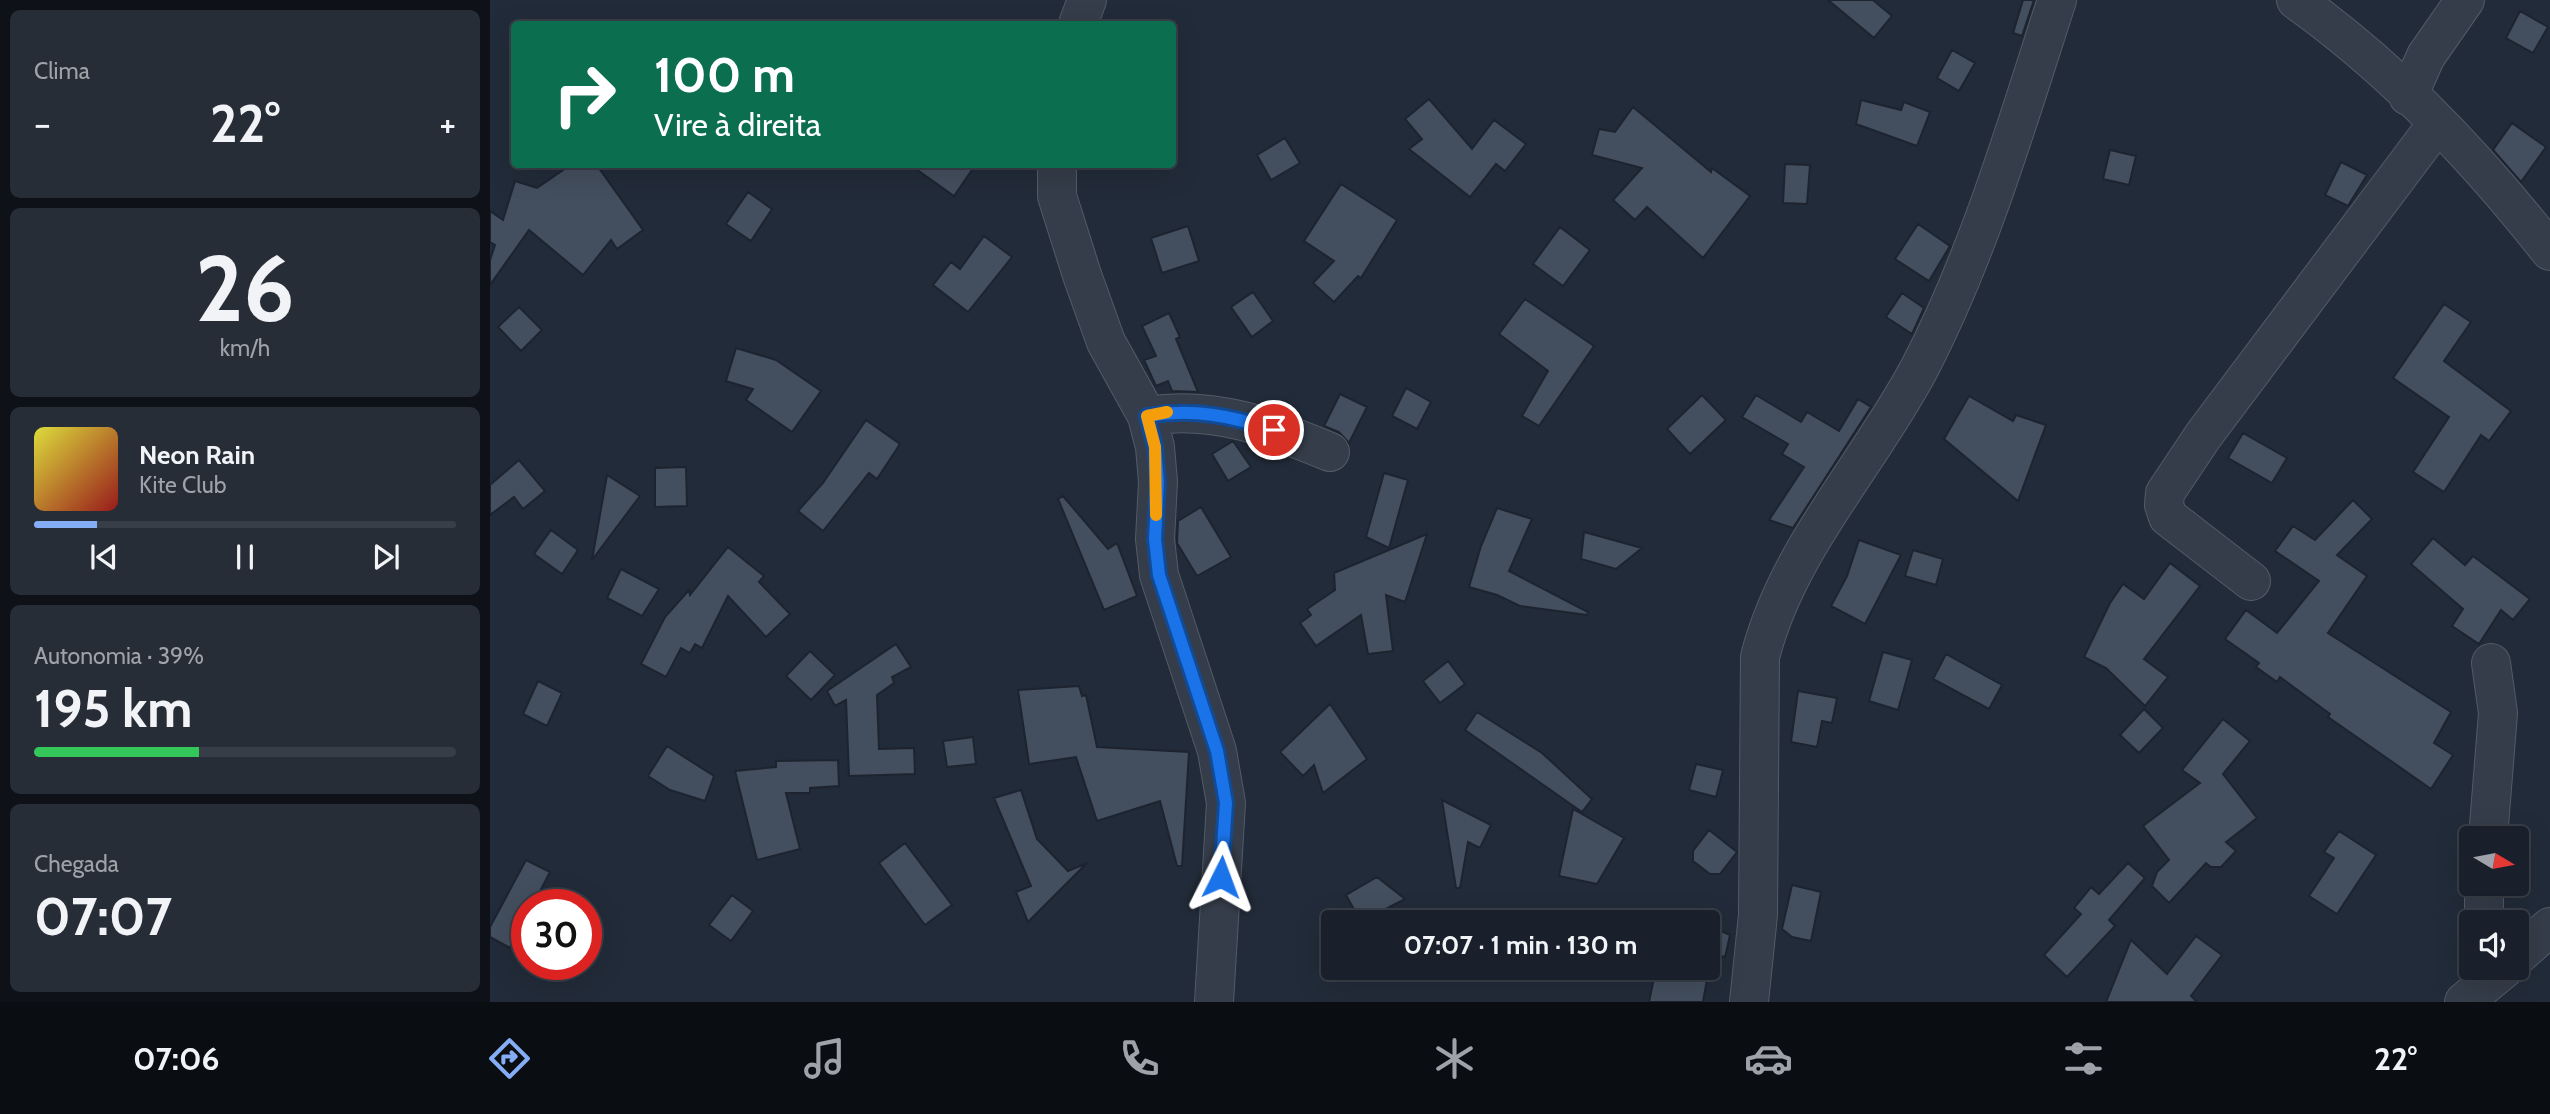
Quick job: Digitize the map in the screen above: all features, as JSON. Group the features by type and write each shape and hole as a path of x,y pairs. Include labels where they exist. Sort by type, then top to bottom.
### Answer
{"street":[{"path":"1079,21 1087,0"},
{"path":"1749,1002 1758,915 1760,657 1770,621 1784,589 1833,507 1878,441 1920,367 1985,218 2057,0"},
{"path":"2296,0 2334,27 2437,124 2505,195 2550,251"},
{"path":"2408,96 2426,56 2465,0"},
{"path":"2251,581 2168,517 2164,505 2165,493 2211,425 2437,124"},
{"path":"1057,168 1057,196 1106,342 1147,416 1155,447 1158,482 1155,539 1159,575 1217,751 1226,803 1214,1002"},
{"path":"1147,416 1178,411 1205,412 1274,430 1330,452"},
{"path":"2489,826 2498,713 2491,663"},
{"path":"2529,946 2550,927"}],"building":[{"path":"1828,0 1873,0 1892,16 1874,38"},
{"path":"2023,0 2034,0 2022,36 2013,33"},
{"path":"2520,11 2548,27 2533,53 2506,38"},
{"path":"1952,50 1975,63 1959,91 1937,78"},
{"path":"1429,99 1472,149 1494,120 1526,144 1505,171 1496,164 1470,197 1409,149 1422,139 1405,119"},
{"path":"1861,100 1901,110 1904,102 1930,112 1917,146 1856,124"},
{"path":"1633,107 1711,172 1712,168 1750,196 1703,258 1647,207 1635,220 1613,200 1642,168 1592,155 1599,129 1615,132"},
{"path":"2512,123 2546,147 2521,182 2493,150"},
{"path":"1285,138 1300,163 1271,180 1257,155"},
{"path":"2110,150 2136,156 2129,185 2103,179"},
{"path":"2341,162 2367,175 2348,206 2325,195"},
{"path":"1785,164 1810,165 1807,204 1783,203"},
{"path":"566,168 599,168 643,230 617,249 611,240 583,275 529,230 490,285 490,260 495,245 490,242 490,211 503,220 515,181 537,188"},
{"path":"915,168 973,168 954,196"},
{"path":"1341,184 1397,220 1361,278 1358,276 1334,302 1313,283 1334,261 1304,241"},
{"path":"748,192 772,209 751,241 726,224"},
{"path":"1918,224 1950,246 1929,281 1895,259"},
{"path":"1188,226 1199,261 1162,273 1151,238"},
{"path":"1560,227 1590,250 1563,286 1533,264"},
{"path":"984,236 1012,257 968,312 933,285 951,262 960,269"},
{"path":"1253,292 1273,321 1252,337 1231,307"},
{"path":"1902,293 1924,308 1912,334 1886,317"},
{"path":"1525,299 1594,346 1539,426 1522,416 1548,371 1499,334"},
{"path":"2444,304 2471,322 2444,361 2511,411 2489,441 2481,435 2444,492 2413,472 2449,417 2393,378"},
{"path":"519,307 542,330 521,351 498,327"},
{"path":"1169,313 1180,337 1176,339 1198,392 1172,391 1168,381 1156,386 1144,360 1156,356 1142,326"},
{"path":"736,348 776,360 821,391 792,432 746,400 753,389 726,381"},
{"path":"1406,388 1431,402 1417,429 1392,416"},
{"path":"1340,394 1367,407 1349,443 1339,432 1324,426"},
{"path":"1702,395 1726,420 1690,454 1667,429"},
{"path":"1756,395 1801,422 1807,412 1839,431 1858,399 1871,407 1793,528 1769,520 1804,467 1782,454 1788,444 1742,417"},
{"path":"1969,396 2013,421 2016,415 2046,425 2018,501 1944,439"},
{"path":"866,420 900,444 877,479 869,473 823,531 798,511 823,483"},
{"path":"2243,433 2287,458 2272,483 2228,458"},
{"path":"1233,441 1251,467 1228,481 1212,454"},
{"path":"519,460 545,491 523,509 514,497 490,515 490,485"},
{"path":"686,467 687,506 655,507 655,468"},
{"path":"1384,473 1408,480 1389,548 1366,537"},
{"path":"607,475 640,496 592,560"},
{"path":"1063,496 1108,549 1117,543 1137,596 1104,610 1058,499"},
{"path":"2353,500 2372,519 2337,555 2367,576 2328,633 2451,712 2434,743 2453,755 2431,789 2328,717 2330,714 2280,677 2277,682 2256,667 2259,663 2225,639 2246,610 2277,633 2319,581 2275,551 2293,526 2315,540"},
{"path":"1201,507 1231,557 1197,576 1177,543 1178,521"},
{"path":"1497,508 1532,519 1509,571 1588,612 1587,615 1520,606 1497,595 1469,587 1481,546"},
{"path":"551,530 578,550 562,574 534,554"},
{"path":"1584,532 1642,548 1616,569 1581,559"},
{"path":"1427,534 1405,602 1386,595 1393,651 1368,654 1361,615 1316,646 1300,623 1311,615 1307,609 1335,590 1334,573"},
{"path":"2433,538 2465,565 2473,556 2530,599 2513,620 2501,610 2479,644 2452,626 2463,609 2411,564"},
{"path":"1859,540 1901,555 1865,624 1831,606 1847,576"},
{"path":"728,547 764,576 759,582 790,614 766,637 728,596 702,648 695,644 690,653 681,648 666,677 641,664 665,617 689,590 690,595"},
{"path":"1913,550 1943,559 1936,585 1905,576"},
{"path":"2170,563 2200,586 2144,659 2168,677 2145,706 2106,668 2084,657 2110,603 2123,584 2144,599"},
{"path":"621,569 659,589 642,616 607,598"},
{"path":"896,644 911,667 892,677 894,683 877,695 879,749 914,748 915,774 849,776 846,700 835,706 827,691"},
{"path":"810,651 835,675 811,700 786,676"},
{"path":"1883,652 1912,660 1898,710 1869,701"},
{"path":"1946,654 2002,685 1989,709 1933,679"},
{"path":"1448,661 1465,684 1440,703 1423,681"},
{"path":"538,681 562,693 547,726 523,714"},
{"path":"1079,686 1082,696 1086,695 1097,747 1189,752 1182,866 1177,866 1160,801 1097,821 1076,757 1029,764 1018,690"},
{"path":"1798,691 1837,698 1832,723 1822,721 1817,747 1791,742"},
{"path":"1330,704 1367,759 1323,793 1314,765 1303,776 1280,752"},
{"path":"2144,709 2163,728 2139,753 2120,735"},
{"path":"1477,712 1542,753 1592,799 1582,812 1465,730"},
{"path":"2223,719 2250,741 2223,774 2257,818 2226,842 2236,851 2221,867 2211,867 2206,863 2169,903 2152,886 2157,872 2169,860 2143,826 2200,783 2182,770"},
{"path":"973,737 976,764 947,767 943,741"},
{"path":"667,746 714,776 705,801 670,790 648,776"},
{"path":"838,760 839,786 810,788 810,793 786,793 800,849 757,860 735,771 776,767 776,761"},
{"path":"1696,764 1723,770 1716,797 1689,790"},
{"path":"1021,790 1037,839 1068,871 1087,863 1028,922 1016,892 1031,886 994,798"},
{"path":"1442,800 1491,825 1480,848 1468,842 1460,888 1456,888"},
{"path":"1573,809 1624,838 1597,884 1559,876"},
{"path":"1709,830 1737,852 1720,874 1710,874 1693,861 1693,851"},
{"path":"2339,831 2376,855 2337,914 2309,896 2334,858 2324,852"},
{"path":"905,843 952,905 925,925 879,863"},
{"path":"526,860 550,872 541,889 511,889 510,948 490,937 490,927"},
{"path":"2128,863 2145,878 2109,920 2115,926 2067,977 2044,955 2081,914 2074,908 2091,887 2099,894"},
{"path":"1377,877 1405,899 1384,910 1354,910 1346,895"},
{"path":"1792,885 1821,892 1811,941 1792,937 1782,929"},
{"path":"732,895 753,911 731,941 709,925"},
{"path":"1720,930 1730,935 1725,957 1720,956"},
{"path":"2196,936 2222,955 2191,996 2197,1002 2106,1002 2131,940 2167,974"},
{"path":"1654,980 1707,980 1703,1002 1649,1002"}],"slow traffic":[{"path":"1156,515 1158,482 1155,447 1147,416 1167,412"}],"route":[{"path":"1221,877 1226,803 1217,751 1159,575 1155,539 1158,482 1155,447 1147,416 1178,411 1205,412 1241,419 1274,430"}]}
